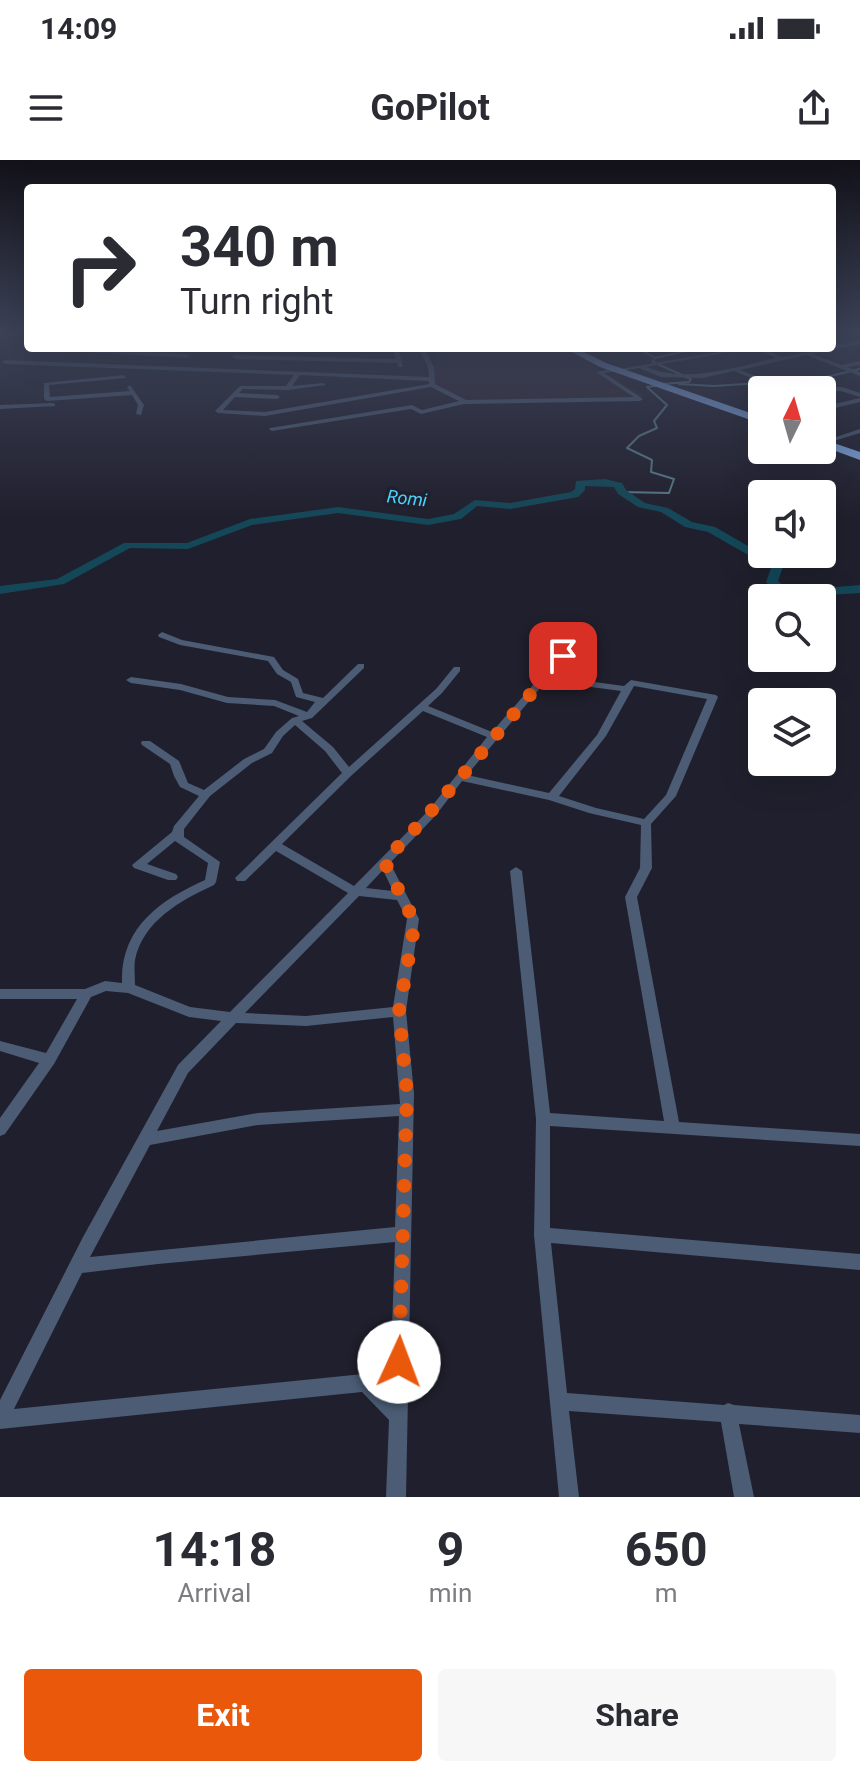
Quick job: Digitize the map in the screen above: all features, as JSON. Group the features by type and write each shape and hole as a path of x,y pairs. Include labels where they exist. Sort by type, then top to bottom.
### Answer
{"highway":[{"path":"689,394 748,415"},
{"path":"836,445 860,454"}],"street":[{"path":"47,394 53,405"},
{"path":"0,407 53,405 124,394"},
{"path":"134,394 141,405 139,414"},
{"path":"277,397 234,395 218,412 265,414 374,394"},
{"path":"397,394 421,412 465,402 640,399 633,394"},
{"path":"452,394 465,402"},
{"path":"838,405 860,397"},
{"path":"272,429 412,407"},
{"path":"836,438 860,431"},
{"path":"162,635 180,642 271,659 280,672 295,681 299,695 321,700 309,716"},
{"path":"0,1419 77,1266 183,1069 432,813 563,656"},
{"path":"172,877 138,865 177,834 178,828 206,794 248,761 268,751 279,734 295,720 309,716 361,666"},
{"path":"241,878 348,773 422,707 457,669"},
{"path":"544,678 626,689 631,683"},
{"path":"131,680 181,687 227,700 275,703 309,716"},
{"path":"552,797 601,736 631,683"},
{"path":"631,683 713,697 671,796 646,823 646,868 631,897 673,1128"},
{"path":"422,707 494,736"},
{"path":"295,720 329,749 348,773"},
{"path":"146,743 175,763 179,782 186,789 206,794"},
{"path":"460,777 552,797 593,811 646,823"},
{"path":"129,980 129,959 140,934 169,903 210,882 213,876 214,862 177,834"},
{"path":"276,846 354,891 401,896"},
{"path":"384,861 413,919 414,928 399,1011 406,1110 396,1497"},
{"path":"516,871 543,1119 542,1235 569,1497"},
{"path":"0,994 86,994 129,980 189,1012 233,1018 306,1021 399,1011"},
{"path":"0,1130 49,1060 86,994"},
{"path":"0,1046 49,1060"},
{"path":"145,1139 258,1119 406,1110"},
{"path":"543,1119 860,1140"},
{"path":"77,1266 141,1257 254,1250 402,1234"},
{"path":"542,1235 860,1262"},
{"path":"0,1419 365,1383 399,1362"},
{"path":"365,1383 397,1415"},
{"path":"560,1401 860,1424"},
{"path":"728,1412 744,1497"}],"shaded area":[{"path":"452,394 642,394 647,397 466,403"}],"waterway":[{"path":"622,492 669,493 674,479 651,472 652,460 627,448 639,436 657,428 654,421 667,405 655,394"},
{"name":"Romi","path":"0,590 60,582 128,545 188,546 250,522 338,510 428,522 457,517 475,503 510,506 574,495 580,490 580,483 605,482 618,485 622,492 642,505 664,510 689,525 711,529 777,567 772,582 786,595 860,589"}],"route":[{"path":"399,1362 407,1093 399,1011 414,928 413,919 384,861 432,813 477,755 563,656"}]}
